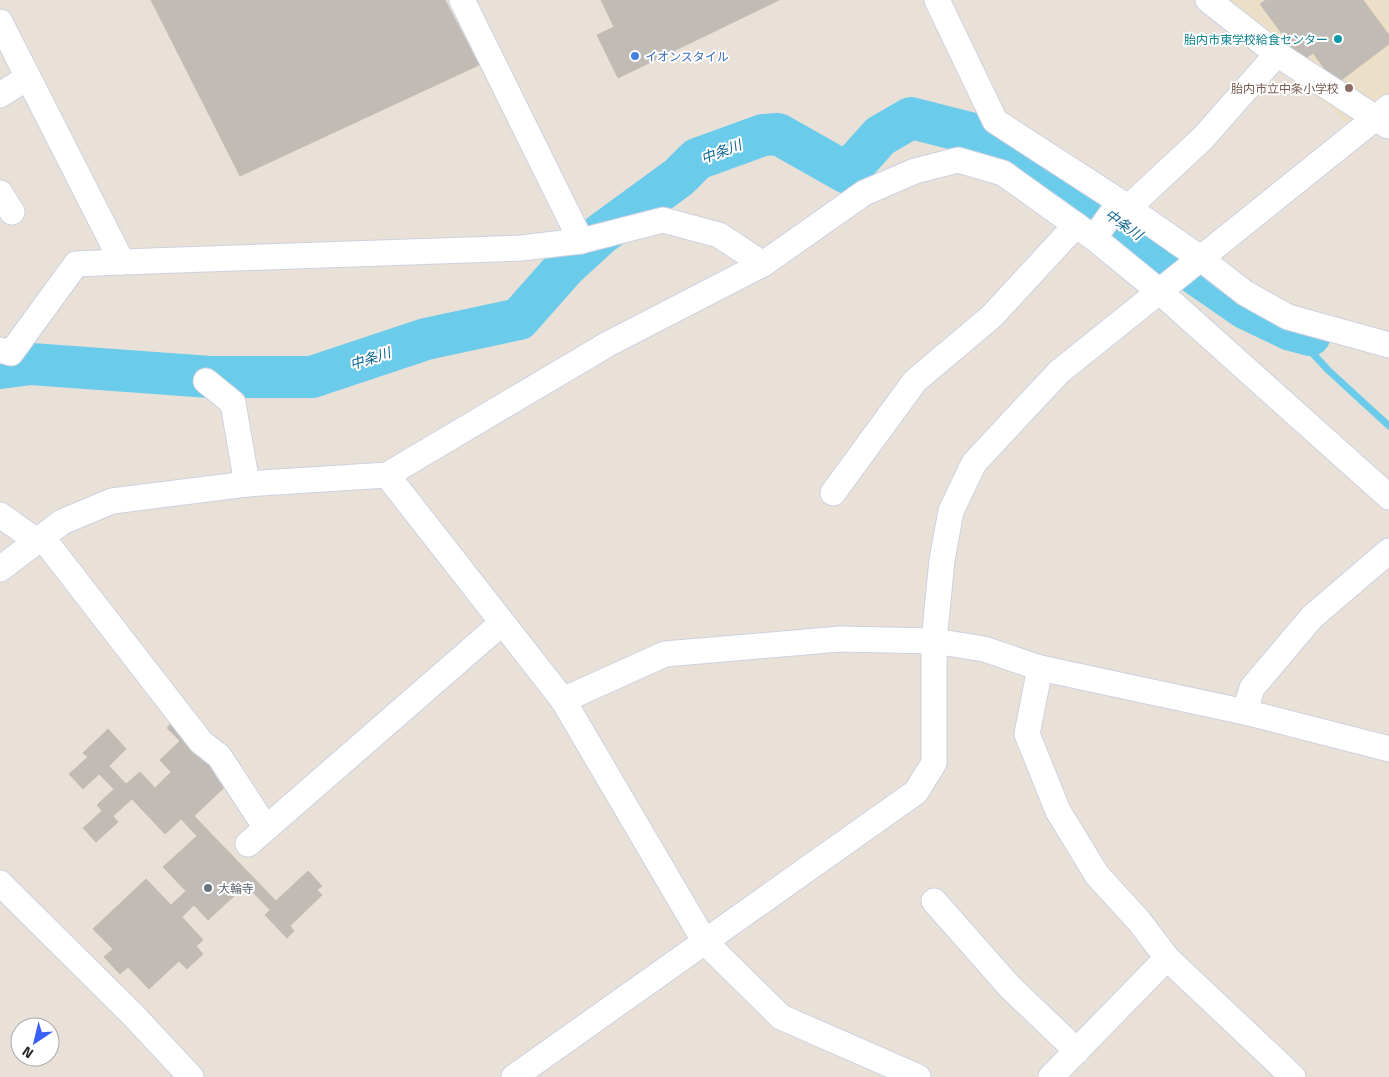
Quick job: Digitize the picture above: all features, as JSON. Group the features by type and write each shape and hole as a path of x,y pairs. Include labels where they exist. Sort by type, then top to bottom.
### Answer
{"street":[{"path":"462,0 581,241"},
{"path":"937,0 995,121 1124,204 1200,258 1245,293 1288,317 1389,345"},
{"path":"514,1077 916,792 934,763 934,641 942,560 951,511 974,463 1059,372 1200,258 1385,117 1277,54 1208,0"},
{"path":"0,22 122,262"},
{"path":"833,493 915,380 992,316 1085,231 1124,204 1203,138 1277,54"},
{"path":"0,95 27,78"},
{"path":"0,569 62,522 112,501 246,484 387,475 608,344 763,264 864,193 915,171 958,160 1003,173 1085,231 1159,291 1389,498"},
{"path":"0,350 11,353 76,264 521,248 581,241 663,220 719,235 763,264"},
{"path":"206,381 233,403 246,484"},
{"path":"387,475 563,700 705,942 782,1017 918,1077"},
{"path":"0,515 39,539 201,742 219,756 257,836 502,623"},
{"path":"1244,712 1252,688 1312,618 1389,551"},
{"path":"563,700 665,654 840,639 934,641 984,649 1040,668 1244,712 1389,749"},
{"path":"1040,668 1027,734 1058,811 1097,875 1139,922 1167,958 1293,1077"},
{"path":"0,883 134,1016 190,1077"},
{"path":"934,901 1010,987 1077,1051"},
{"path":"1051,1077 1167,958"}],"shaded area":[{"name":"胎内市立中条小学校","path":"1212,0 1389,0 1389,110 1363,138"}],"building":[{"path":"151,0 445,0 479,65 240,176"},
{"name":"イオンスタイル","path":"601,0 779,0 618,78 597,35 614,27"},
{"name":"胎内市東学校給食センター","path":"1266,0 1363,0 1389,35 1389,44 1336,84 1313,53 1302,61 1260,4"},
{"path":"171,723 229,783 194,816 276,901 308,871 322,886 317,890 322,895 290,926 294,931 287,938 265,915 270,910 246,885 208,920 194,905 182,917 203,940 196,946 203,954 187,969 179,961 149,989 128,967 120,974 104,957 113,949 93,929 146,879 171,905 186,891 163,867 197,836 181,819 165,834 132,799 113,816 118,822 96,842 83,828 102,811 97,805 114,789 99,774 83,789 69,774 88,757 83,753 108,729 126,749 109,766 126,784 140,772 155,788 171,772 160,760 180,741 167,728"}],"waterway":[{"name":"中条川","path":"0,368 31,364 210,377 312,377 426,339 519,319 565,267 601,234 679,177 697,159 763,135 778,134 847,173 880,136 911,118 974,134 1044,169 1245,308 1291,330 1310,335"},
{"path":"1291,330 1328,370 1389,426"}],"place":[{"name":"胎内市東学校給食センター","path":"1338,39"},
{"name":"イオンスタイル","path":"635,56"},
{"name":"胎内市立中条小学校","path":"1349,88"},
{"name":"大輪寺","path":"208,888"}]}
